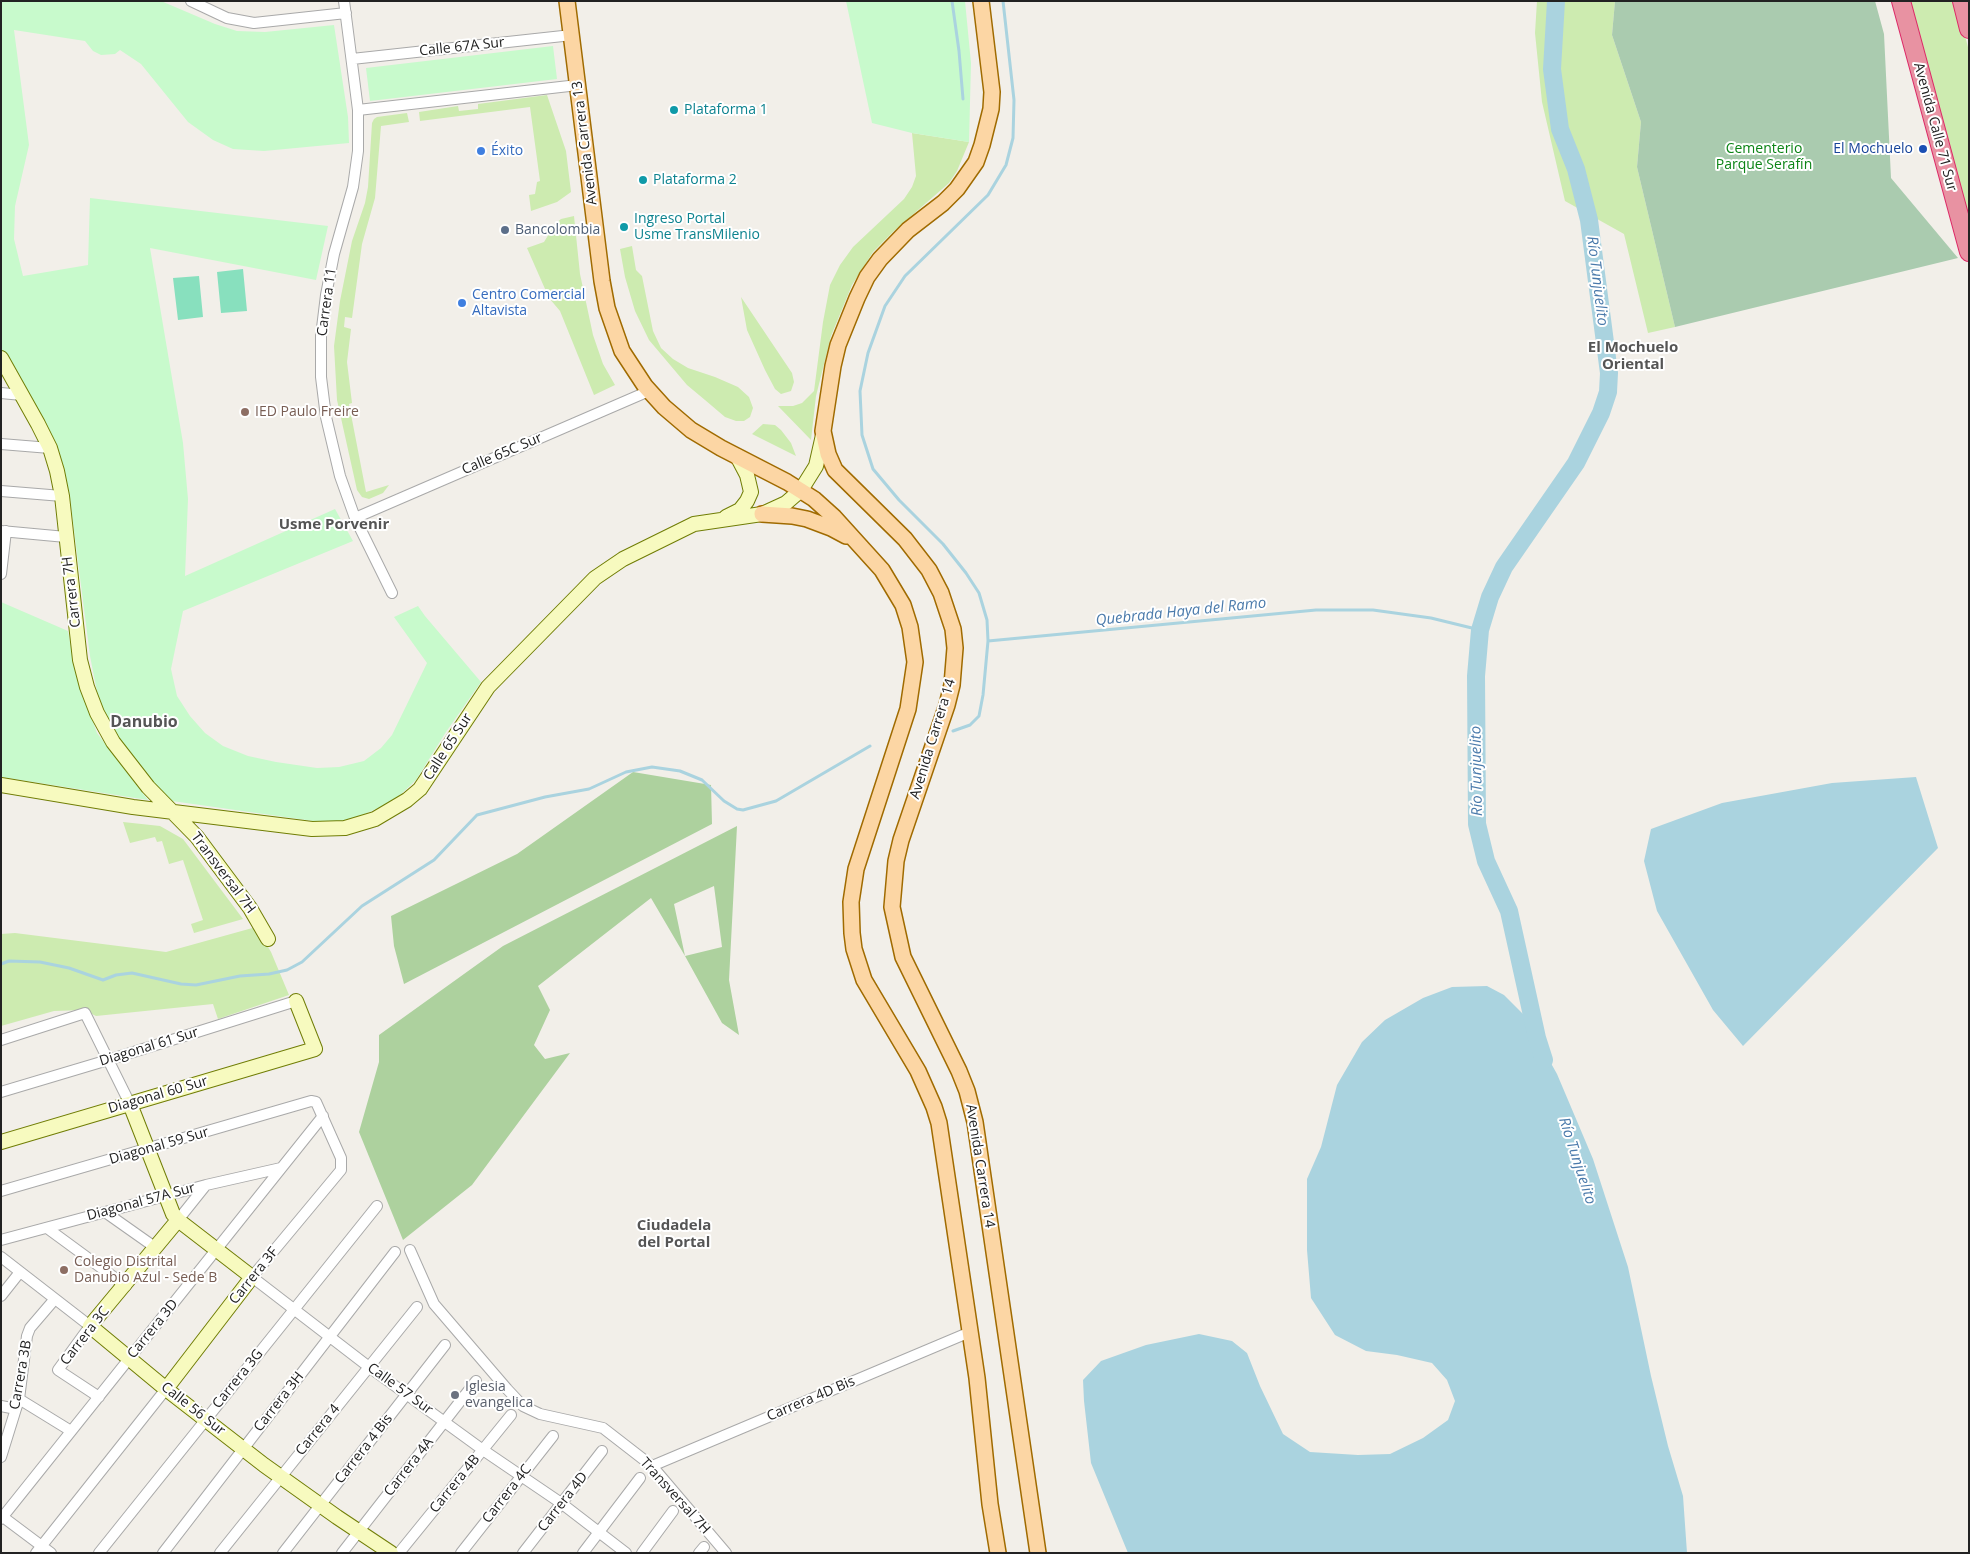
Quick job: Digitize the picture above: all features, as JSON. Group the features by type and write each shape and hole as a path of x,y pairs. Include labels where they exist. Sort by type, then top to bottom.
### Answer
{"highway":[{"name":"Avenida Calle 71 Sur","path":"1901,1 1969,252"},
{"path":"1962,1 1969,29"}],"main road":[{"name":"Avenida Carrera 13","path":"567,1 602,282 607,308 622,351 633,370 649,391 664,407 691,430 801,490"},
{"name":"Avenida Carrera 14","path":"980,1 992,92 991,109 976,162 957,188 943,203 903,235 880,259 867,278 838,345 823,431 828,454 835,470 905,539 929,570 941,593 953,629 955,648 952,685 896,861 892,907 903,957 959,1071 967,1090 975,1122 1038,1553"},
{"path":"801,490 821,505 882,570 903,605 910,627 915,662 908,709 856,869 851,902 852,933 854,949 864,980 918,1071 934,1107 942,1141 970,1332 990,1504 998,1553"},
{"path":"762,514 807,519 832,528 859,544"}],"street":[{"path":"191,1 227,18 254,23 346,13"},
{"name":"Carrera 11","path":"344,1 358,110 358,150 355,172 329,274 323,315 320,356 323,397 330,437 340,476 355,518 392,593"},
{"name":"Calle 67A Sur","path":"352,59 572,35"},
{"path":"358,110 578,85"},
{"name":"Carrera 7H","path":"1,358 50,448 61,484 80,660 91,700 113,742 148,788 172,811"},
{"name":"Calle 65C Sur","path":"355,518 649,391"},
{"path":"1,393 22,395"},
{"name":"Calle 65 Sur","path":"1,785 133,807 330,830 359,825 391,811 420,789 488,687 585,587 623,559 694,524 762,514 781,506 801,490 816,466 823,431"},
{"path":"1,444 50,448"},
{"name":"Calle 65 Sur","path":"718,520 740,510 751,492 747,475 736,456"},
{"path":"1,491 62,496"},
{"path":"1,574 4,531 66,537"},
{"name":"Transversal 7H","path":"172,811 196,837 250,908 268,939"},
{"name":"Diagonal 60 Sur","path":"1,1142 315,1049 296,1001"},
{"name":"Diagonal 61 Sur","path":"1,1092 296,1001"},
{"path":"1,1040 85,1013 130,1104 173,1214 178,1220"},
{"name":"Diagonal 59 Sur","path":"1,1191 148,1150 311,1101 316,1102 322,1116"},
{"name":"Carrera 3F","path":"166,1389 252,1277 341,1170 342,1164 322,1116"},
{"name":"Carrera 3D","path":"2,1518 322,1116"},
{"name":"Diagonal 57A Sur","path":"1,1240 206,1185 281,1168"},
{"name":"Carrera 3C","path":"99,1397 58,1370 90,1326 126,1286 206,1185"},
{"name":"Carrera 3G","path":"98,1553 378,1206"},
{"path":"105,1212 156,1248"},
{"name":"Calle 57 Sur","path":"178,1220 369,1367 483,1450 561,1503 626,1553"},
{"path":"47,1228 126,1286"},
{"name":"Transversal 7H","path":"410,1250 434,1304 523,1406 540,1414 603,1428 652,1466 726,1553"},
{"name":"Carrera 3H","path":"164,1553 395,1252"},
{"name":"Calle 56 Sur","path":"1,1257 243,1449 320,1505 391,1553"},
{"path":"1,1296 20,1272"},
{"name":"Carrera 3B","path":"1,1457 19,1399 30,1328 54,1300"},
{"name":"Carrera 4","path":"220,1553 417,1307"},
{"name":"Carrera 4D Bis","path":"652,1466 970,1332"},
{"name":"Carrera 4 Bis","path":"283,1553 445,1345"},
{"name":"Carrera 4A","path":"342,1553 476,1381"},
{"path":"39,1549 166,1389"},
{"path":"19,1399 71,1432"},
{"path":"1,1406 16,1409"},
{"name":"Carrera 4B","path":"400,1553 511,1415"},
{"name":"Carrera 4C","path":"461,1553 553,1436"},
{"name":"Carrera 4D","path":"523,1553 602,1451"},
{"path":"583,1553 640,1478"},
{"path":"642,1553 673,1511"},
{"path":"2,1518 39,1549 51,1553"}],"green space":[{"path":"1,1 161,1 215,24 237,31 265,32 334,25 348,117 349,143 264,151 233,149 213,140 188,122 141,64 120,50 115,54 101,55 93,51 85,41 14,30 29,145 15,206 14,239 23,276 88,265 90,198 328,226 316,280 150,248 183,443 188,499 185,576 335,509 353,541 183,611 171,669 177,696 190,716 205,733 223,746 248,756 317,768 339,767 364,761 381,748 392,735 427,663 394,617 418,606 481,682 446,732 416,780 398,797 378,808 358,817 337,822 313,821 172,801 144,775 122,749 100,707 90,656 69,491 62,466 36,409 1,348"},
{"path":"846,1 965,1 971,63 969,142 912,133 872,123"},
{"path":"1537,1 1615,1 1612,35 1641,122 1637,167 1675,327 1648,333 1624,234 1565,201 1542,102 1535,33"},
{"name":"Cementerio Parque Serafín","path":"1615,1 1875,1 1884,34 1891,178 1958,258 1675,327 1637,167 1641,122 1612,35"},
{"path":"1908,1 1956,1 1969,51 1969,225"},
{"path":"553,46 557,79 370,101 366,68"},
{"path":"547,95 566,151 571,192 557,202 531,211 529,195 535,194 537,182 540,181 530,107 420,121 419,112 458,106 459,111 478,109 478,104"},
{"path":"407,113 409,122 381,126 375,198 362,244 352,318 345,317 344,327 351,329 347,362 352,403 349,404 366,492 389,485 383,493 369,499 362,497 357,490 337,400 334,346 340,301 352,241 365,203 368,187 372,123 377,117"},
{"path":"912,133 969,142 957,171 949,183 873,252 852,285 831,336 816,396 811,440 778,406 793,406 802,403 814,391 830,285 840,265 853,247 904,199 912,187 916,176"},
{"path":"574,216 580,274 593,335 603,364 615,385 594,395 560,311 549,298 527,248 544,242 555,224 561,219"},
{"path":"632,246 636,270 642,276 653,331 661,348 673,359 688,368 738,387 749,397 753,408 750,417 744,421 736,421 725,417 687,385 649,340 635,311 625,277 620,249"},
{"path":"243,269 247,311 221,313 217,272"},
{"path":"199,276 203,317 178,320 173,278"},
{"path":"741,297 792,373 794,382 791,391 781,394 775,389 747,330"},
{"path":"763,424 775,425 781,430 791,443 796,456 752,434"},
{"path":"1,602 68,631 76,675 97,733 148,800 1,777"},
{"path":"633,772 711,785 712,824 404,984 394,946 391,916 517,854"},
{"path":"123,822 160,826 183,839 243,919 194,933 191,924 203,920 183,860 169,864 162,841 157,842 155,837 130,843"},
{"path":"737,826 729,980 739,1035 722,1023 651,898 538,986 550,1010 534,1045 545,1059 570,1053 472,1185 403,1240 359,1132 379,1062 379,1035 503,946","holes":["714,886 722,947 685,956 674,904"]},
{"path":"256,927 271,952 289,995 218,1019 213,1004 96,1016 84,1010 54,1011 1,1026 1,934 15,933 166,952"}],"water":[{"path":"1916,777 1938,848 1743,1046 1713,1010 1657,911 1644,861 1651,829 1722,803 1832,783"},
{"path":"1487,986 1504,995 1524,1015 1557,1074 1593,1159 1628,1267 1651,1376 1668,1446 1683,1496 1687,1553 1128,1553 1091,1463 1083,1380 1101,1361 1146,1345 1199,1334 1232,1341 1247,1353 1260,1386 1283,1434 1310,1452 1358,1455 1390,1454 1423,1438 1448,1420 1455,1401 1447,1380 1432,1363 1397,1355 1366,1351 1335,1335 1311,1298 1307,1250 1307,1179 1321,1147 1337,1085 1362,1042 1385,1020 1423,998 1452,987"}],"waterway":[{"path":"952,1 963,99"},
{"path":"988,641 987,620 979,593 966,573 943,544 899,500 873,469 862,435 860,391 868,353 885,306 905,276 988,195 1006,165 1013,138 1014,100 1003,1"},
{"name":"Río Tunjuelito","path":"1544,1060 1537,1038 1509,911 1486,861 1477,824 1476,676 1480,630 1490,597 1504,567 1576,463 1601,413 1608,392 1609,373 1589,220 1576,169 1560,129 1552,69 1556,1"},
{"name":"Quebrada Haya del Ramo","path":"953,731 970,725 979,716 988,641 1316,610 1373,610 1431,618 1480,630"},
{"name":"Quebrada Haya del Ramo","path":"1,964 9,961 40,962 69,968 103,980 116,975 132,973 181,984 196,985 240,976 269,974 287,970 302,962 362,906 434,860 477,815 545,797 589,789 626,772 652,767 680,771 702,780 724,801 737,809 743,810 776,801 870,746"}],"place":[{"name":"Plataforma 1","path":"674,110"},
{"name":"El Mochuelo","path":"1923,149"},
{"name":"Éxito","path":"481,151"},
{"name":"Plataforma 2","path":"643,180"},
{"name":"Ingreso Portal Usme TransMilenio","path":"624,227"},
{"name":"Bancolombia","path":"505,230"},
{"name":"Centro Comercial Altavista","path":"462,303"},
{"name":"IED Paulo Freire","path":"245,412"},
{"name":"Colegio Distrital Danubio Azul - Sede B","path":"64,1270"},
{"name":"Iglesia evangelica","path":"455,1395"}],"district":[{"name":"El Mochuelo Oriental","path":"1633,356"},
{"name":"Usme Porvenir","path":"334,525"},
{"name":"Danubio","path":"144,722"},
{"name":"Ciudadela del Portal","path":"674,1234"}]}
